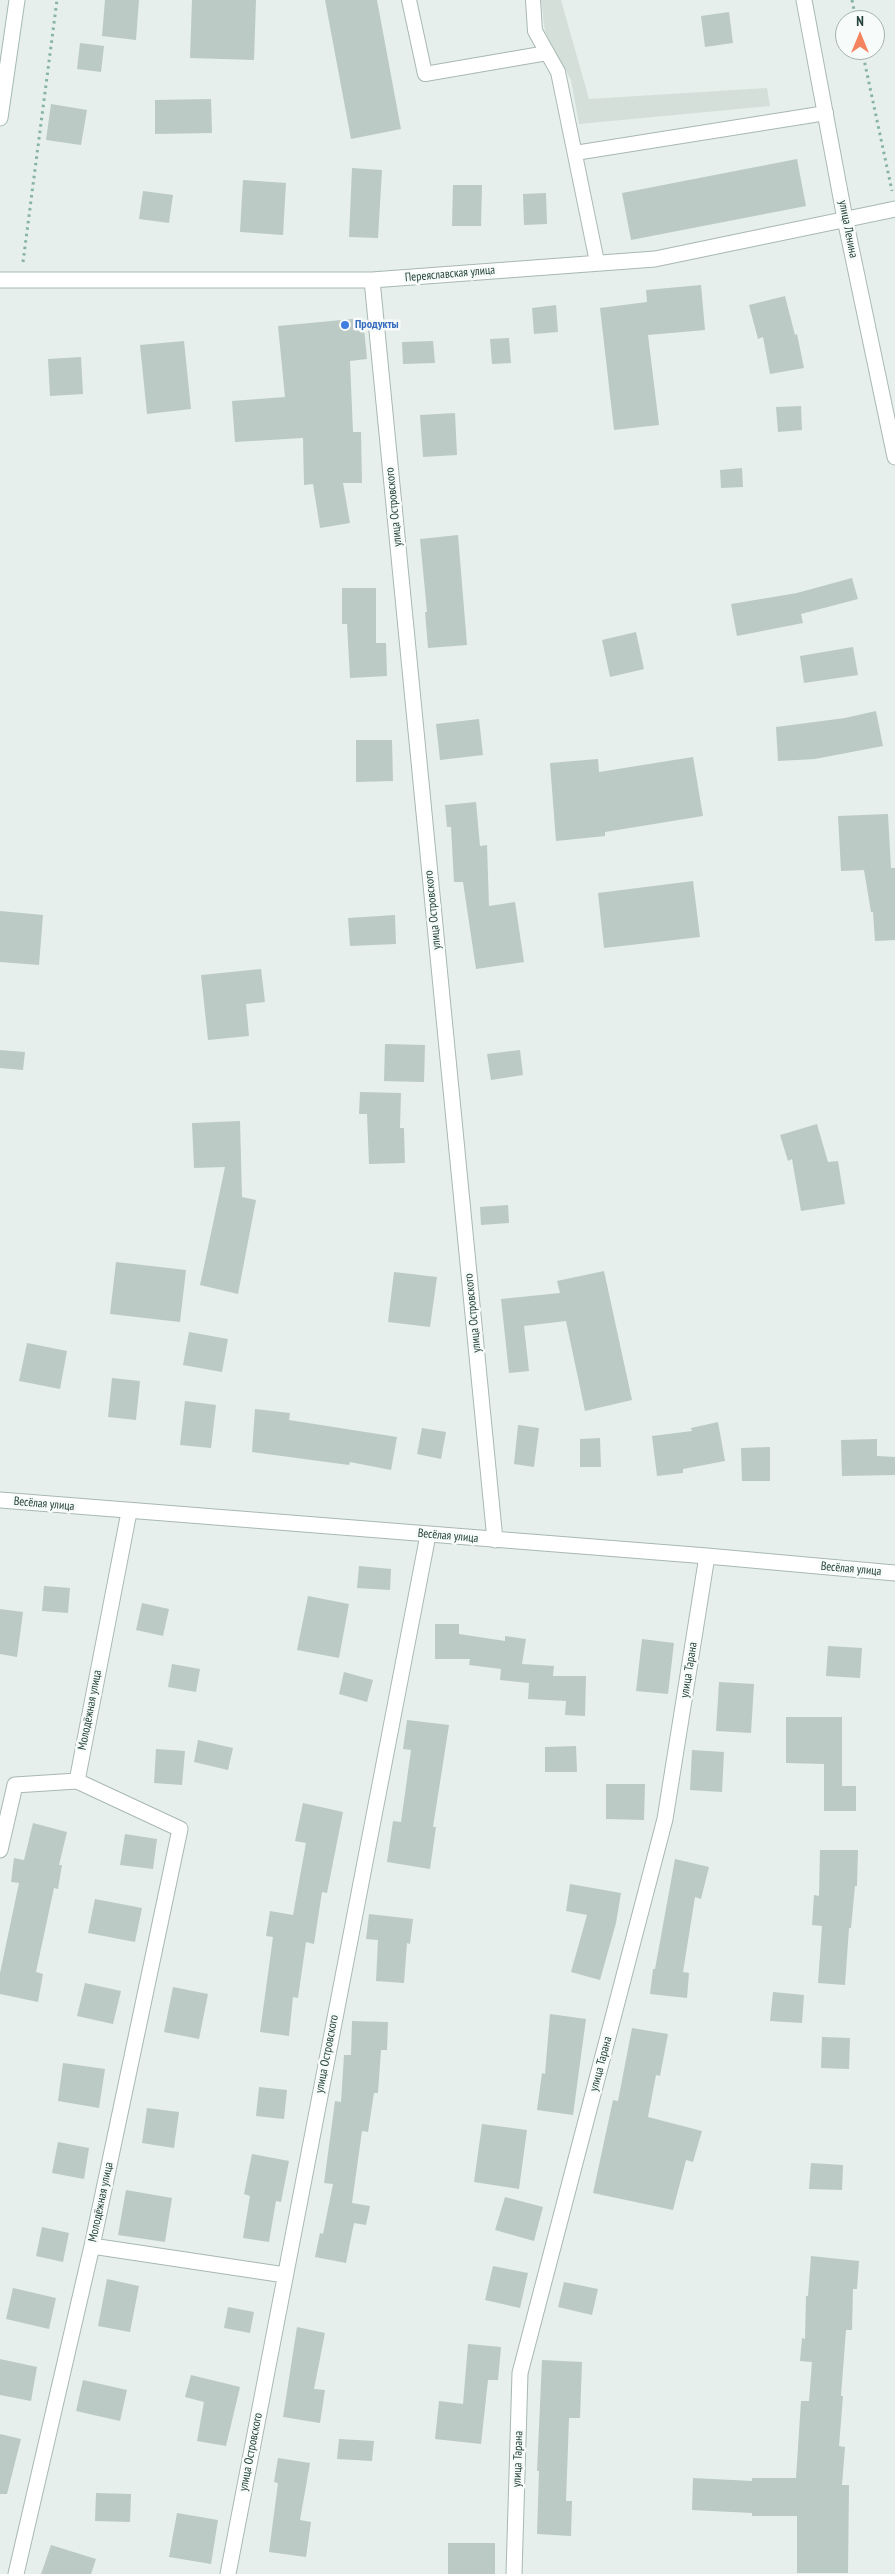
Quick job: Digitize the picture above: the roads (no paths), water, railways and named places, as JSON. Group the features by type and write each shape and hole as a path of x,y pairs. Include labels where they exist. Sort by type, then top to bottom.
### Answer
{"street":[{"path":"0,118 17,0"},
{"name":"улица Ленина","path":"804,0 845,219 895,457"},
{"name":"Переяславская улица","path":"0,280 372,280 655,259 845,219 894,203"},
{"name":"улица Островского","path":"372,280 495,1540"},
{"name":"Весёлая улица","path":"0,1500 129,1512 708,1556 895,1573"},
{"name":"Молодёжная улица","path":"16,2574 92,2246 180,1828 76,1781 129,1512"},
{"name":"улица Островского","path":"228,2574 428,1535"},
{"name":"улица Тарана","path":"514,2574 520,2373 665,1819 708,1556"},
{"path":"0,1850 15,1785 76,1781"},
{"path":"92,2246 285,2276"}],"lane":[{"path":"408,0 425,74 547,53"},
{"path":"533,0 535,31 558,72 597,262"},
{"path":"574,153 826,113"}],"place":[{"name":"Продукты","path":"345,325"}]}
